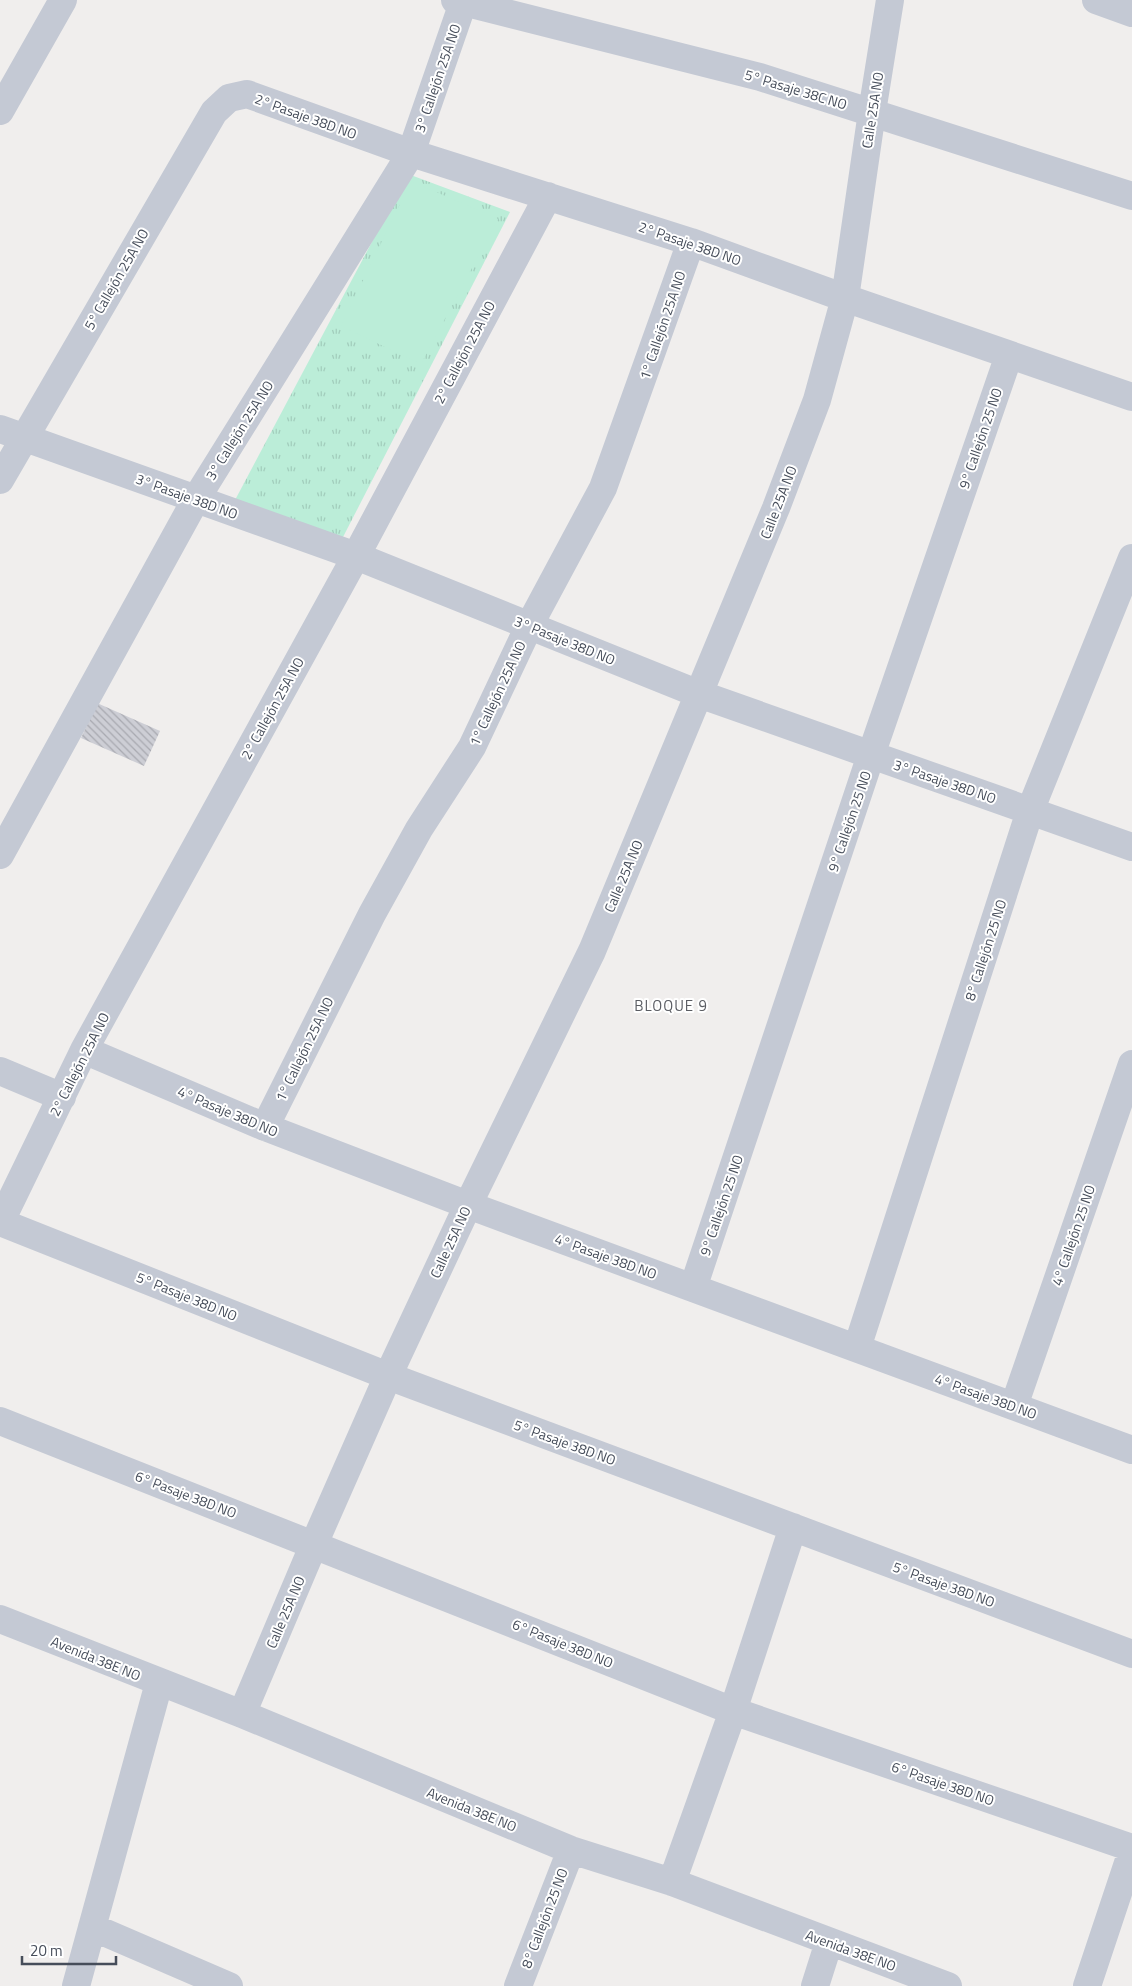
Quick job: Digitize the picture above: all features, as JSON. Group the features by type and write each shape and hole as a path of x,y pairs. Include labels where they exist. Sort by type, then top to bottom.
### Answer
{"street":[{"path":"0,110 63,0"},
{"name":"Calle 25A NO","path":"242,1714 388,1376 468,1204 592,952 776,508 817,400 845,298 890,0"},
{"path":"1096,0 1132,13"},
{"name":"5° Pasaje 38C NO","path":"461,1 760,77 1132,196"},
{"name":"3° Callejón 25A NO","path":"0,854 196,499 412,153 461,1"},
{"name":"2° Pasaje 38D NO","path":"247,94 412,153 691,242 845,298 1132,397"},
{"name":"5° Callejón 25A NO","path":"0,480 12,433 214,112 229,98 247,94"},
{"name":"2° Callejón 25A NO","path":"0,1223 84,1050 356,556 548,196"},
{"name":"1° Callejón 25A NO","path":"265,1127 372,914 419,829 472,747 529,626 603,488 691,242"},
{"name":"9° Callejón 25 NO","path":"693,1288 871,755 1009,355"},
{"name":"3° Pasaje 38D NO","path":"12,433 356,556 699,694 1132,847"},
{"name":"8° Callejón 25 NO","path":"857,1348 1030,811 1132,558"},
{"name":"4° Pasaje 38D NO","path":"84,1050 265,1127 1132,1450"},
{"name":"4° Callejón 25 NO","path":"1014,1406 1132,1064"},
{"path":"0,1071 62,1097"},
{"name":"5° Pasaje 38D NO","path":"0,1223 388,1376 1132,1654"},
{"name":"6° Pasaje 38D NO","path":"0,1421 733,1711 1132,1849"},
{"path":"672,1882 733,1711 793,1527"},
{"name":"Avenida 38E NO","path":"0,1619 242,1714 571,1850 672,1882 948,1986"},
{"path":"76,1986 159,1683"},
{"path":"1087,1986 1132,1849"},
{"name":"8° Callejón 25 NO","path":"518,1986 571,1850"},
{"path":"92,1927 229,1986"},
{"path":"815,1986 829,1942"}],"green space":[{"path":"408,174 510,212 342,539 234,502"},
{"path":"411,181 498,219 421,364 341,326"}],"building":[{"path":"97,703 160,731 144,766 81,738"}],"district":[{"name":"BLOQUE 9","path":"671,1005"}]}
